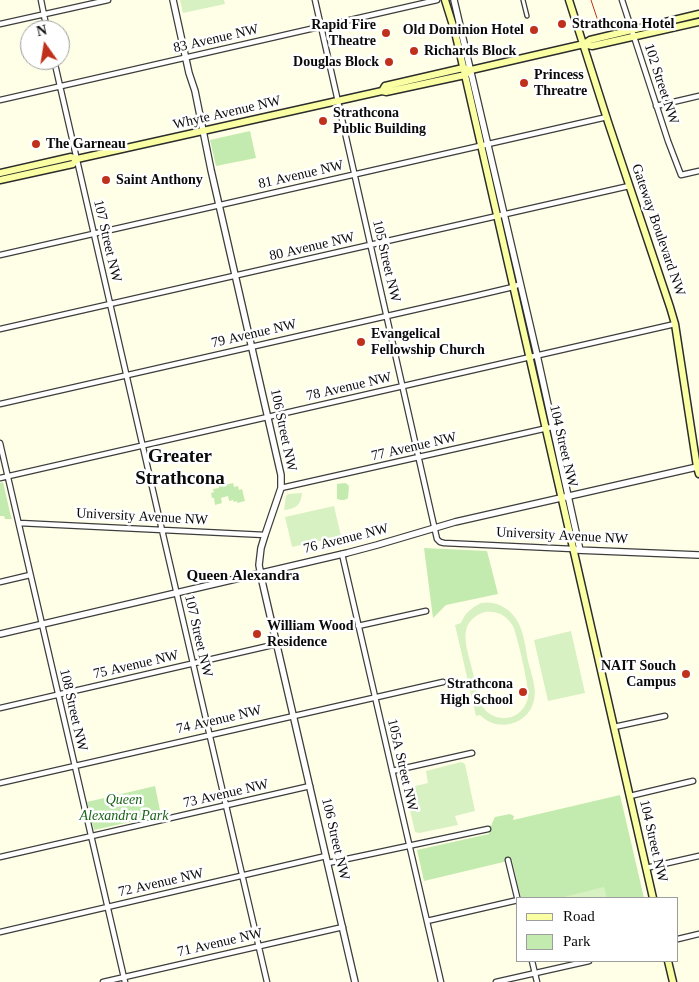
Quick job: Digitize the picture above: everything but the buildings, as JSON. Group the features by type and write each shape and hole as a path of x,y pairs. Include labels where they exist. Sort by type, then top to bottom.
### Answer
{"main road":[{"name":"104 Street NW","path":"446,0 484,145 500,215 513,287 529,357 549,427 653,897"},
{"name":"Gateway Boulevard NW","path":"569,0 675,324 699,474"},
{"name":"Whyte Avenue NW","path":"632,33 699,14"},
{"name":"Whyte Avenue NW","path":"0,173 71,157 77,159 382,91 385,86 466,71 584,44 590,40 699,22"},
{"name":"Whyte Avenue NW","path":"0,180 73,164 77,159"},
{"path":"668,962 673,982"}],"street":[{"path":"41,0 46,20"},
{"path":"0,24 108,0"},
{"name":"106 Street NW","path":"173,0 281,475 281,488 264,535 260,556 260,573 356,982"},
{"name":"105 Street NW","path":"315,0 435,528"},
{"name":"83 Avenue NW","path":"0,100 437,0"},
{"name":"104 Street NW","path":"454,0 466,71"},
{"path":"523,0 527,16"},
{"name":"102 Street NW","path":"622,0 656,106 681,175 699,171"},
{"name":"107 Street NW","path":"56,70 267,982"},
{"path":"656,106 699,96"},
{"name":"81 Avenue NW","path":"0,255 607,117"},
{"name":"80 Avenue NW","path":"0,329 630,186"},
{"name":"104 Street NW","path":"500,215 520,284 537,355 549,427"},
{"name":"79 Avenue NW","path":"0,404 520,284"},
{"name":"78 Avenue NW","path":"0,478 675,324"},
{"name":"77 Avenue NW","path":"281,488 549,427"},
{"name":"108 Street NW","path":"0,443 124,980"},
{"name":"76 Avenue NW","path":"0,634 342,554 435,528 697,467"},
{"name":"University Avenue NW","path":"19,524 264,535"},
{"name":"University Avenue NW","path":"435,528 438,539 442,542 699,555"},
{"name":"105A Street NW","path":"342,554 441,982"},
{"path":"0,582 30,575"},
{"path":"358,626 426,611"},
{"name":"75 Avenue NW","path":"0,708 277,644"},
{"name":"74 Avenue NW","path":"0,783 443,682"},
{"path":"614,727 665,716"},
{"path":"392,771 472,753"},
{"path":"630,796 693,782"},
{"name":"73 Avenue NW","path":"0,857 310,786"},
{"path":"328,863 488,829"},
{"name":"72 Avenue NW","path":"0,932 326,856"},
{"path":"646,868 699,856"},
{"path":"508,860 517,897"},
{"path":"427,921 516,900"},
{"name":"71 Avenue NW","path":"103,982 124,980 343,927"},
{"path":"679,939 699,934"},
{"path":"532,962 537,982"},
{"path":"496,982 584,962"}],"green space":[{"path":"180,0 224,0 225,4 183,13"},
{"path":"250,131 256,158 216,166 210,140"},
{"path":"3,482 12,519 5,519 4,516 0,516 0,483"},
{"path":"225,482 225,485 233,483 234,487 238,486 239,490 242,489 245,501 237,503 237,501 234,502 233,500 229,501 228,496 221,498 222,503 215,505 211,493 214,492 213,489 219,488 218,484"},
{"path":"345,483 349,486 348,498 344,500 337,499 337,484"},
{"path":"302,493 297,506 284,510 288,494"},
{"path":"334,506 341,536 292,547 285,517"},
{"path":"424,548 487,551 498,594 446,605 433,618"},
{"path":"481,603 498,604 508,610 519,624 525,642 535,695 531,709 526,715 512,724 495,724 487,721 480,715 476,716 455,625 461,623 471,609","holes":["489,612 504,616 513,626 523,662 528,698 519,713 512,717 497,717 489,714 483,708 479,700 467,649 466,634 470,621 476,616"]},
{"path":"571,631 585,693 548,701 534,640"},
{"path":"461,762 465,764 475,811 455,816 458,825 419,833 415,832 407,797 409,797 407,788 428,783 426,771"},
{"name":"Queen Alexandra Park","path":"155,786 161,815 94,830 87,802"},
{"path":"620,795 644,897 521,897 512,860 424,881 417,850 489,834 488,826 492,825 495,817 510,814 514,816 513,820"},
{"path":"604,887 607,897 564,897"}],"tram line":[{"path":"591,0 600,27"}],"place":[{"name":"Strathcona Hotel","path":"562,24"},
{"name":"Old Dominion Hotel","path":"534,30"},
{"name":"Rapid Fire Theatre","path":"386,33"},
{"name":"Richards Block","path":"414,51"},
{"name":"Douglas Block","path":"389,62"},
{"name":"Princess Threatre","path":"524,83"},
{"name":"Strathcona Public Building","path":"323,121"},
{"name":"The Garneau","path":"36,144"},
{"name":"Saint Anthony","path":"106,180"},
{"name":"Evangelical Fellowship Church","path":"361,342"},
{"name":"William Wood Residence","path":"257,634"},
{"name":"NAIT Souch Campus","path":"686,674"},
{"name":"Strathcona High School","path":"523,692"}],"district":[{"name":"Greater Strathcona","path":"180,468"},
{"name":"Queen Alexandra","path":"243,576"}]}
